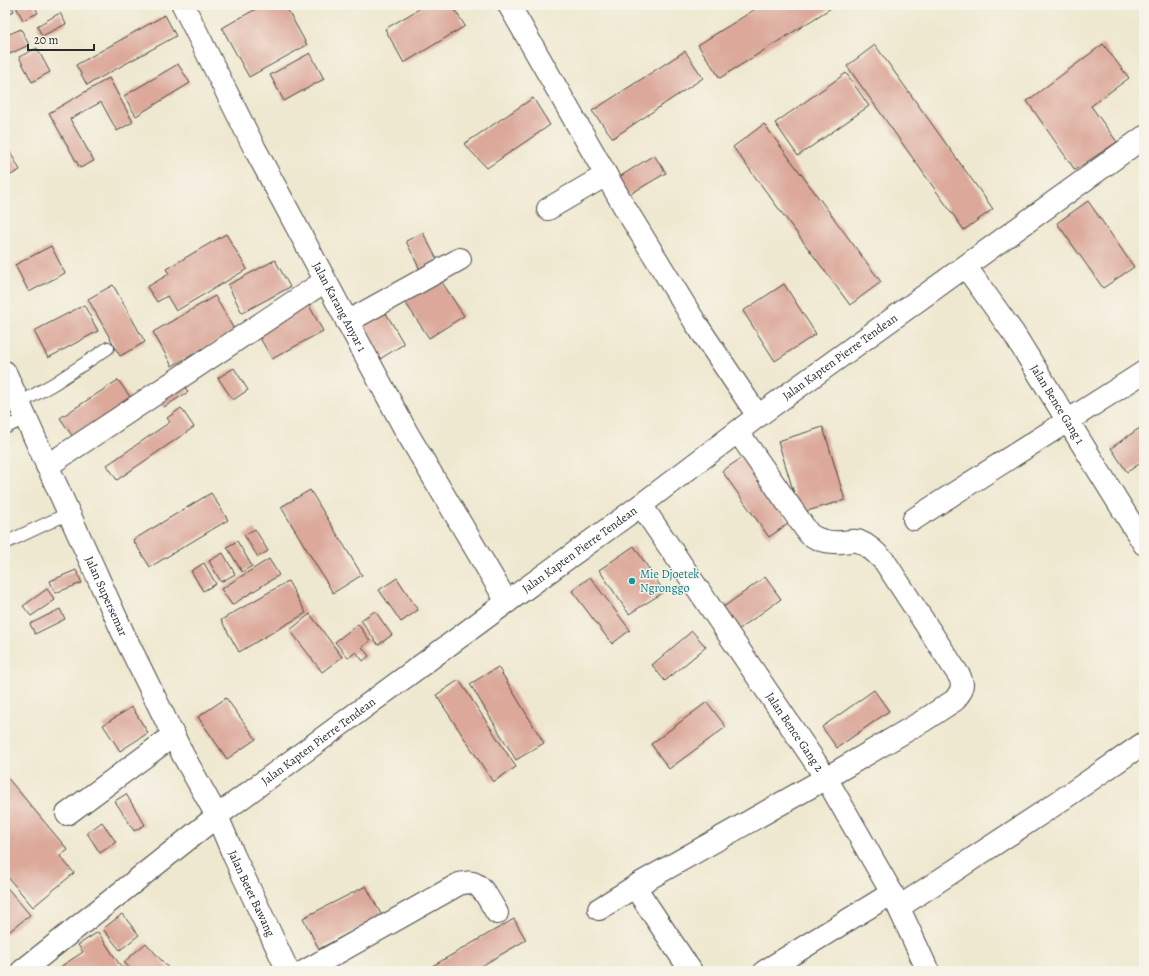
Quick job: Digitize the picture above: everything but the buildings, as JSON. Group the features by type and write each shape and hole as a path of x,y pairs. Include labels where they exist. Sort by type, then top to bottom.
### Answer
{"street":[{"name":"Jalan Karang Anyar 1","path":"183,5 325,282 406,431 507,602"},
{"path":"509,5 625,208 695,322 758,416"},
{"name":"Jalan Kapten Pierre Tendean","path":"22,971 216,816 641,505 758,416 1144,137"},
{"path":"548,209 606,175"},
{"path":"347,322 460,259"},
{"name":"Jalan Bence Gang 1","path":"966,267 1014,334 1144,544"},
{"path":"47,466 325,282"},
{"name":"Jalan Supersemar","path":"5,372 123,633 216,816"},
{"path":"914,519 1144,372"},
{"path":"599,910 639,884 923,721 955,700 962,691 960,677 885,562 871,548 859,542 851,540 842,542 817,540 809,534 738,432"},
{"name":"Jalan Bence Gang 2","path":"641,505 826,778 896,900 928,971"},
{"path":"66,814 174,735"},
{"path":"765,971 896,900 1054,805 1144,743"},
{"name":"Jalan Betet Bawang","path":"216,816 288,971"},
{"path":"305,971 459,884 468,882 474,883 481,889 497,913"},
{"path":"639,884 639,893 691,971"}],"lane":[{"path":"5,428 22,411 56,383 108,348"},
{"path":"6,540 69,513"}],"place":[{"name":"Mie Djoetek Ngronggo","path":"632,581"}]}
